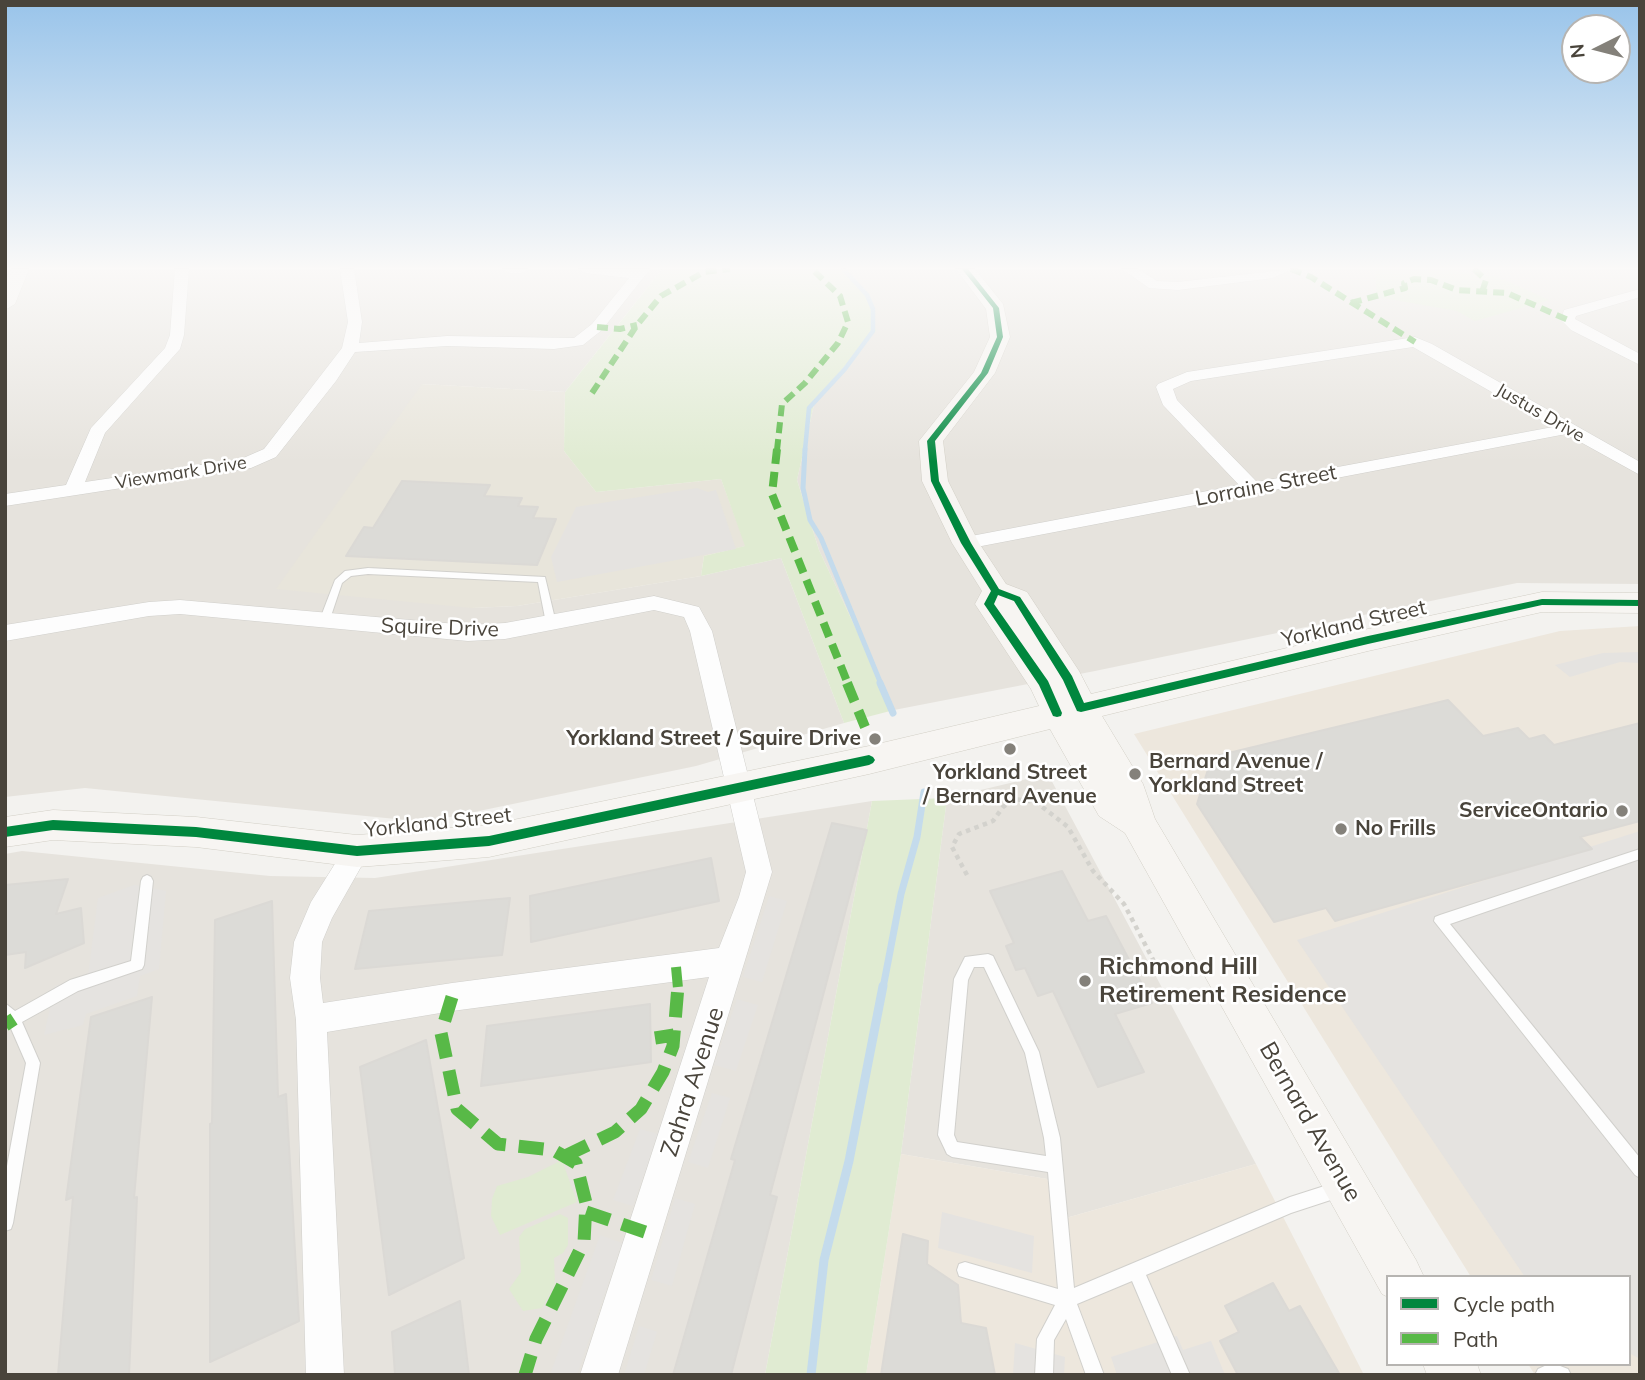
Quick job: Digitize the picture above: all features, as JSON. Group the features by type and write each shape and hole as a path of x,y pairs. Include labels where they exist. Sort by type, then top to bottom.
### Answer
{"street":[{"path":"73,490 97,432 172,349 177,333"},
{"name":"Viewmark Drive","path":"5,500 222,468 259,460 270,453 330,378 350,348 353,333"},
{"path":"350,348 447,341 554,344 578,342 589,333"},
{"name":"Bernard Avenue","path":"1000,333 984,373 931,441 935,481 966,543 996,591 989,604 1044,684 1069,711 1111,806 1138,822 1398,1275"},
{"path":"1588,333 1640,360"},
{"name":"Justus Drive","path":"1252,488 1169,402 1164,387 1187,377 1415,342 1640,470"},
{"name":"Lorraine Street","path":"966,543 1567,429"},
{"name":"Squire Drive","path":"5,633 123,613 180,607 468,633 505,631 654,603 692,612 701,631 739,787"},
{"name":"Yorkland Street","path":"5,832 53,825 196,832 357,851 489,841 869,760 1069,711 1542,603 1640,603"},
{"name":"Zahra Avenue","path":"599,1375 759,872 739,787"},
{"path":"325,1375 311,1020 305,978 308,942 321,911 357,851"},
{"path":"311,1020 452,997 731,960"}],"lane":[{"path":"325,619 338,582 348,573 368,571 542,579 551,623"},
{"path":"1640,854 1440,921 1640,1170"},
{"path":"5,1223 33,1063 9,1014 75,985 137,965 147,881"},
{"path":"1055,1165 952,1149 946,1135 961,979 970,961 988,960 1032,1052 1052,1138 1055,1165 1066,1300 1095,1375"},
{"path":"965,1270 1066,1300 1290,1205 1347,1187"},
{"path":"1136,1271 1181,1375"},
{"path":"1044,1375 1046,1339 1066,1300"},
{"path":"1544,1375 1552,1372 1562,1375"}],"path":[{"path":"967,875 952,847 959,834 993,821 1003,807 1014,799 1036,802 1068,827 1093,871 1124,904 1159,971 1170,968"}],"shaded area":[{"path":"5,333 611,333 565,392 422,384 472,608 517,606 701,576 781,558 844,723 696,766 426,822 85,788 5,797"},
{"path":"873,333 1640,333 1640,584 1517,583 894,710 819,550 797,480 815,400"},
{"path":"422,384 565,392 564,451 596,492 721,479 746,546 704,556 701,576 517,606 472,608 276,589"},
{"path":"697,488 708,492 716,490 736,549 557,582 551,557 576,507"},
{"path":"1640,626 1640,1375 1535,1375 1529,1366 1631,1366 1631,1275 1470,1275 1134,734 1560,631"},
{"path":"1640,652 1640,663 1620,662 1570,677 1555,665 1603,653"},
{"path":"1048,774 1256,1164 1066,1218 1047,1179 901,1154 947,798"},
{"path":"872,801 765,1375 5,1375 5,854 22,851 270,876 375,878"},
{"path":"1640,831 1640,1359 1631,1354 1631,1275 1524,1275 1297,940"},
{"path":"134,885 166,891 159,969 140,976 137,996 86,1014 83,1025 44,1035 55,986 88,976 98,898"},
{"path":"769,896 787,901 762,982 743,977"},
{"path":"737,999 758,1005 736,1071 714,1065"},
{"path":"712,1093 730,1098 708,1168 688,1162"},
{"path":"640,1129 658,1134 633,1206 613,1200"},
{"path":"901,1154 1047,1179 1066,1218 1256,1164 1364,1375 866,1375"},
{"path":"675,1198 695,1204 672,1286 651,1280"},
{"path":"942,1212 1034,1236 1032,1273 938,1248"},
{"path":"600,1235 622,1243 577,1375 550,1375"},
{"path":"639,1326 657,1332 644,1375 624,1375"},
{"path":"1177,1336 1183,1350 1211,1341 1225,1375 1117,1375 1111,1357"},
{"path":"1015,1343 1065,1357 1064,1375 1013,1375"}],"green space":[{"path":"611,333 874,333 815,400 797,480 819,550 894,710 844,723 781,558 701,576 704,556 745,546 721,479 596,492 564,451 565,392"},
{"path":"947,798 901,1154 866,1375 765,1375 872,801"},
{"path":"562,1160 577,1202 500,1235 491,1216 492,1199 497,1186 528,1177"},
{"path":"560,1214 568,1218 568,1245 563,1253 554,1258 555,1284 542,1308 523,1311 509,1289 521,1272 519,1237 525,1229"}],"building":[{"path":"402,481 490,485 484,496 522,498 518,506 538,507 533,518 556,519 537,565 346,556 364,527 373,528"},
{"path":"1448,700 1483,736 1518,728 1529,739 1544,735 1554,745 1640,723 1640,821 1580,837 1592,849 1335,921 1326,908 1274,922 1197,804 1212,757"},
{"path":"832,823 867,830 770,1195 777,1197 731,1375 673,1375 735,1160 731,1159"},
{"path":"711,858 719,901 531,942 530,896"},
{"name":"Richmond Hill Retirement Residence","path":"1062,871 1088,921 1106,916 1152,1003 1115,1014 1144,1072 1098,1087 1053,991 1038,996 1025,968 1016,970 1006,946 1014,943 990,891"},
{"path":"68,879 56,914 81,908 84,943 25,968 26,952 5,955 5,885"},
{"path":"510,898 502,955 355,969 369,911"},
{"path":"272,901 278,1097 286,1094 299,1321 210,1362 210,1124 215,920"},
{"path":"152,997 134,1198 137,1197 129,1375 58,1375 73,1197 66,1200 91,1017"},
{"path":"650,1004 651,1062 481,1086 487,1026"},
{"path":"426,1040 464,1258 389,1295 360,1067"},
{"path":"903,1234 928,1241 927,1264 958,1285 961,1323 986,1328 995,1375 881,1375"},
{"path":"1273,1283 1289,1311 1300,1306 1340,1375 1238,1375 1220,1341 1239,1332 1225,1306"},
{"path":"460,1301 469,1375 395,1375 392,1332"}],"waterway":[{"path":"805,450 809,408 845,369 871,333"},
{"path":"805,449 803,488 810,520 821,538 881,684"},
{"path":"880,683 893,713"},
{"path":"883,988 901,894 917,837 924,792"},
{"path":"811,1375 824,1260 849,1161 883,986"}],"marked path":[{"path":"592,393 631,333"},
{"path":"843,333 838,343 805,383 782,404 772,494 865,727"},
{"path":"1401,333 1415,342"},
{"path":"565,1156 615,1132 641,1109 663,1072 673,1046 678,988 676,967"},
{"path":"452,997 441,1033 457,1109 498,1144 553,1150 576,1163 586,1203 584,1242 536,1339 525,1375"},
{"path":"5,1025 14,1019"},
{"path":"655,1038 674,1035"},
{"path":"586,1212 645,1232"}],"cycle path":[{"path":"1000,333 984,373 931,441 935,481 966,543 996,591 1017,599 1068,679 1081,708 1542,602 1640,603"},
{"path":"996,591 989,604 1044,684 1057,713"},
{"path":"5,832 53,825 196,832 357,851 489,841 869,760"}],"place":[{"name":"Yorkland Street / Squire Drive","path":"875,739"},
{"name":"Yorkland Street / Bernard Avenue","path":"1010,749"},
{"name":"Bernard Avenue / Yorkland Street","path":"1135,774"},
{"name":"ServiceOntario","path":"1622,811"},
{"name":"No Frills","path":"1341,829"},
{"name":"Richmond Hill Retirement Residence","path":"1085,981"}]}
